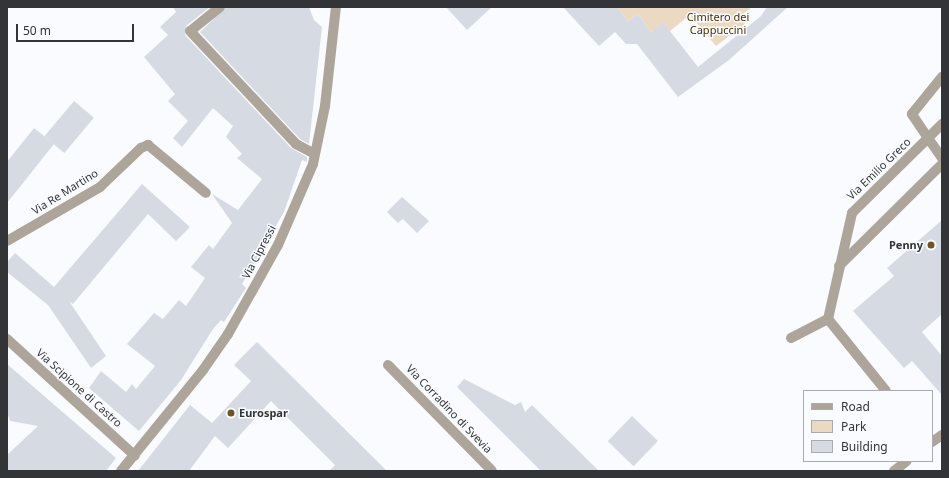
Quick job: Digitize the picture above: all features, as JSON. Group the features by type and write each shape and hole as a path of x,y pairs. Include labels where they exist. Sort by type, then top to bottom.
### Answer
{"street":[{"path":"220,7 190,31 296,144 315,154"},
{"name":"Via Cipressi","path":"120,471 135,456 228,334 278,245 315,154 325,106 336,7"},
{"name":"Via Emilio Greco","path":"942,77 912,114 942,158"},
{"name":"Via Emilio Greco","path":"828,319 852,213 942,124"},
{"name":"Via Re Martino","path":"7,241 100,187 140,148 148,145 206,193"},
{"path":"839,266 942,164"},
{"path":"791,338 828,319 885,390"},
{"name":"Via Scipione di Castro","path":"7,339 135,456"},
{"name":"Via Corradino di Svevia","path":"388,365 492,471"},
{"path":"933,441 942,435"},
{"path":"894,471 906,462"}],"green space":[{"name":"Cimitero dei Cappuccini","path":"617,7 752,7 739,17 745,24 716,46 690,15 670,31 663,23 651,32 638,14 628,21"}],"building":[{"path":"173,7 210,7 186,26 185,35 291,148 307,157 307,162 302,160 284,212 242,284 246,288 224,322 221,320 213,329 181,380 139,431 89,388 101,371 126,392 132,384 136,389 155,366 127,344 154,313 163,319 179,300 186,306 205,278 191,267 209,245 213,249 232,223 212,194 238,210 262,179 237,158 242,154 226,137 233,126 213,108 182,147 173,138 188,121 168,101 175,94 144,57 168,35 160,27 176,12"},
{"path":"226,7 309,7 314,20 322,27 309,144 300,139 200,32"},
{"path":"446,7 492,7 467,30"},
{"path":"563,7 617,7 628,21 638,14 651,32 663,22 698,67 761,16 767,7 788,7 729,60 678,97 637,44 626,44 615,32 599,46"},
{"path":"74,101 94,118 64,153 44,136"},
{"path":"34,128 54,144 7,203 7,162"},
{"path":"142,184 190,227 176,241 148,214 73,304 69,301 106,356 91,368 48,305 7,272 7,262 15,253 54,287"},
{"path":"402,197 429,221 417,233 403,219 398,223 387,212"},
{"path":"942,220 942,314 922,332 942,356 942,395 912,361 904,368 853,311 894,276 887,268"},
{"path":"257,342 387,471 329,471 335,465 271,401 228,448 215,436 189,471 138,471 190,405 212,423 251,381 234,365"},
{"path":"7,364 116,458 106,471 7,471 7,455 38,426 10,421 7,412"},
{"path":"464,379 515,405 521,402 525,412 532,405 599,471 541,471 457,387"},
{"path":"632,416 658,441 634,466 608,441"}],"place":[{"name":"Penny","path":"931,245"},
{"name":"Eurospar","path":"231,413"}]}
